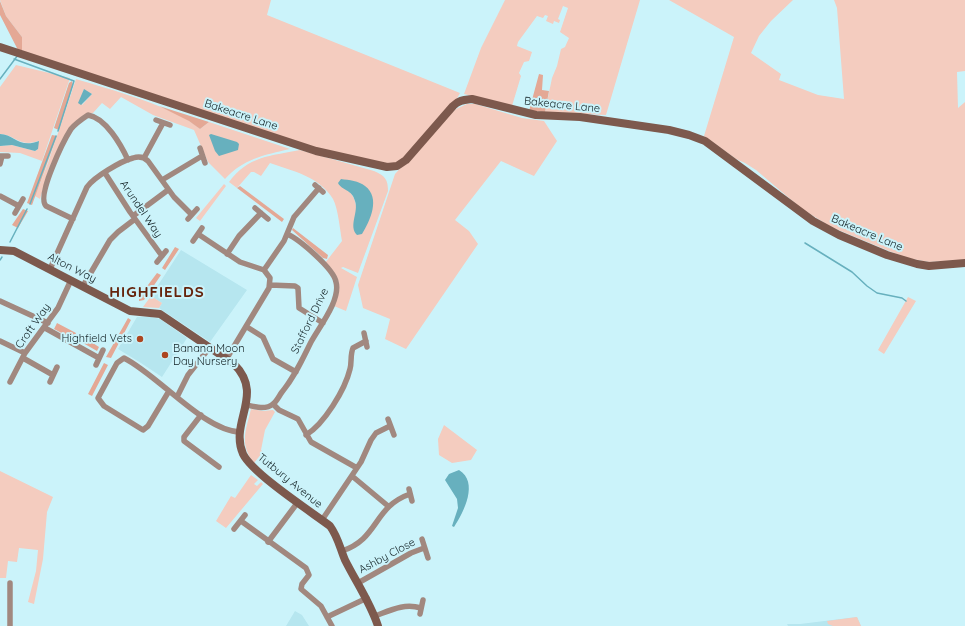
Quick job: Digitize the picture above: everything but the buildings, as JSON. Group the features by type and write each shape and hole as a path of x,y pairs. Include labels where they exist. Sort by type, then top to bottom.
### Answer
{"street":[{"name":"Bakeacre Lane","path":"0,47 316,151 387,167 397,166 406,160 453,106 458,101 464,100 472,99 536,115 580,117 669,130 705,141 813,221 839,235 887,255 917,264 929,266 965,264"},
{"path":"73,219 46,206 43,199 51,169 74,125 88,115 95,117 114,136 128,160"},
{"path":"156,120 170,125"},
{"path":"144,158 163,123"},
{"path":"200,148 205,163"},
{"path":"0,164 1,156 8,156"},
{"path":"162,180 202,156"},
{"path":"50,269 87,187 91,182 128,160 139,157 144,158 153,166 168,190 191,214"},
{"name":"Arundel Way","path":"106,173 134,218 164,253 157,262"},
{"path":"264,270 281,247 294,217 319,188"},
{"path":"83,286 110,240 168,190"},
{"path":"0,196 19,206"},
{"path":"15,213 24,199"},
{"path":"255,208 268,218"},
{"path":"188,219 197,209"},
{"path":"227,254 239,236 261,213"},
{"path":"193,242 202,228"},
{"path":"198,234 240,262 264,270 270,278 270,285 247,327 227,358"},
{"name":"Stafford Drive","path":"273,404 290,384 312,340 323,323 337,290 335,277 324,264 292,236 286,234"},
{"name":"Alton Way","path":"0,250 10,249 132,311"},
{"name":"Croft Way","path":"10,382 13,372 58,308 71,280"},
{"path":"270,285 295,286 298,288 299,308 323,323"},
{"path":"0,301 20,309 99,358"},
{"name":"Tutbury Avenue","path":"132,311 160,314 227,358 239,369 246,383 247,405 240,432 241,449 250,464 322,520 335,532 342,551 367,598 378,626"},
{"path":"247,327 262,337 273,359 296,372"},
{"path":"364,333 367,347"},
{"path":"0,341 53,375"},
{"path":"306,435 321,424 341,389 349,371 353,348 366,341"},
{"path":"177,397 188,375 210,347"},
{"path":"96,365 103,350"},
{"path":"169,391 148,426 143,430 104,406 98,398 119,360 124,358 169,391 201,415 225,429 240,432"},
{"path":"50,382 57,367"},
{"path":"247,405 264,408 273,404 279,410 298,419 306,435 315,445 357,468"},
{"path":"201,415 184,437 184,441 219,467"},
{"path":"388,418 394,435"},
{"path":"322,520 357,468 376,433 390,426"},
{"path":"352,476 388,506"},
{"path":"342,551 360,543 388,506 409,492 412,501"},
{"path":"268,542 298,502"},
{"path":"234,529 245,515"},
{"path":"240,521 308,572 301,589 321,606 332,626"},
{"name":"Ashby Close","path":"422,539 428,558"},
{"name":"Ashby Close","path":"358,582 411,553 424,548"},
{"path":"10,583 10,626"},
{"path":"327,617 367,598"},
{"path":"420,614 423,600"},
{"path":"375,616 405,606 421,608"}],"shaded area":[{"path":"0,0 271,0 267,15 460,93 453,106 397,166 331,155 21,54 22,37 6,16"},
{"path":"505,0 640,0 606,115 545,112 552,78 557,66 561,49 565,47 569,38 560,32 568,8 563,6 558,19 560,20 559,23 554,21 553,24 546,21 548,16 545,15 543,18 537,16 518,42 517,46 532,52 529,61 524,62 519,73 521,76 512,106 464,94 481,48"},
{"path":"669,0 793,0 771,21 759,36 751,53 781,74 779,80 818,95 844,99 837,8 834,0 965,0 965,71 957,72 958,108 965,102 965,260 929,262 906,258 831,227 802,209 756,170 736,159 704,136 734,37"},
{"path":"0,1 6,16 22,37 22,52 18,50 0,15"},
{"path":"16,65 70,78 42,161 20,153 0,152 0,146 12,145 35,151 38,149 38,141 26,143 0,134 0,87"},
{"path":"539,74 543,75 542,90 549,91 545,112 529,111"},
{"path":"76,79 123,93 159,106 175,113 200,129 209,122 290,149 247,162 232,172 225,179 208,162 194,130 153,115 121,97 110,109 102,103 93,113 87,113 61,144 49,168 40,199 35,196 48,163","holes":["83,90 92,94 82,105"]},
{"path":"72,81 73,85 59,130 54,128 69,83"},
{"path":"84,89 92,94 81,105 78,103"},
{"path":"467,104 475,104 522,118 544,121 557,141 534,176 501,161 455,220 469,231 478,244 406,349 385,339 390,319 363,308 358,285 395,174 449,115 456,109"},
{"path":"159,106 209,122 200,129 189,121"},
{"path":"0,134 26,143 39,141 38,149 35,151 12,145 0,146"},
{"path":"211,134 237,142 239,144 238,150 219,156 215,151 209,135"},
{"path":"52,135 57,136 32,205 27,203"},
{"path":"300,150 374,171 385,178 387,184 388,191 358,273 343,267 341,268 357,277 346,311 334,306 339,287 338,282 335,273 325,263 342,241 336,208 328,191 313,180 297,172 270,163 261,176 251,172 237,188 229,182 236,173 260,158","holes":["340,187 372,198 357,211 351,193"]},
{"path":"341,179 363,184 370,191 373,203 371,216 362,234 357,235 354,231 353,223 356,205 354,197 340,186 338,183"},
{"path":"224,184 226,186 200,221 196,218"},
{"path":"240,186 284,219 282,222 237,188"},
{"path":"23,209 28,211 18,228 12,225"},
{"path":"293,228 328,255 327,259 323,258 292,230"},
{"path":"175,247 179,249 165,270 162,268"},
{"path":"181,250 247,290 210,342 159,308 162,303 151,296"},
{"path":"157,273 161,275 144,300 139,301 139,297"},
{"path":"151,296 162,303 159,308 143,307"},
{"path":"908,297 916,301 884,354 878,350"},
{"path":"137,317 151,317 160,319 187,338 162,377 118,349"},
{"path":"128,318 131,320 111,358 106,357"},
{"path":"57,323 76,333 73,339 54,329"},
{"path":"85,338 99,347 97,351 83,343"},
{"path":"104,363 108,365 92,396 88,394"},
{"path":"251,409 263,411 273,410 275,412 265,430 261,450 263,452 254,463 246,450 245,443 246,430"},
{"path":"444,425 477,450 471,460 452,463 439,455 438,439"},
{"path":"459,470 465,475 469,489 465,506 454,527 452,526 458,508 457,499 445,480 449,474"},
{"path":"0,471 53,497 47,512 43,559 34,604 28,602 36,571 38,550 19,548 17,562 8,561 6,578 0,578"},
{"path":"251,475 258,480 254,484 257,486 261,482 263,484 226,528 216,521 231,496 235,498"},
{"path":"295,611 302,615 309,626 286,626"},
{"path":"857,617 861,626 788,626 787,624 800,624"},
{"path":"857,617 861,626 833,626 828,624 827,621"}],"waterway":[{"path":"0,79 18,55"},
{"path":"14,59 74,81 58,131"},
{"path":"30,204 56,136"},
{"path":"10,242 27,209"},
{"path":"805,243 852,272 877,293 902,298 906,301"}],"place":[{"name":"Highfield Vets","path":"140,339"},
{"name":"Banana Moon Day Nursery","path":"165,355"}],"district":[{"name":"HIGHFIELDS","path":"157,292"}]}
